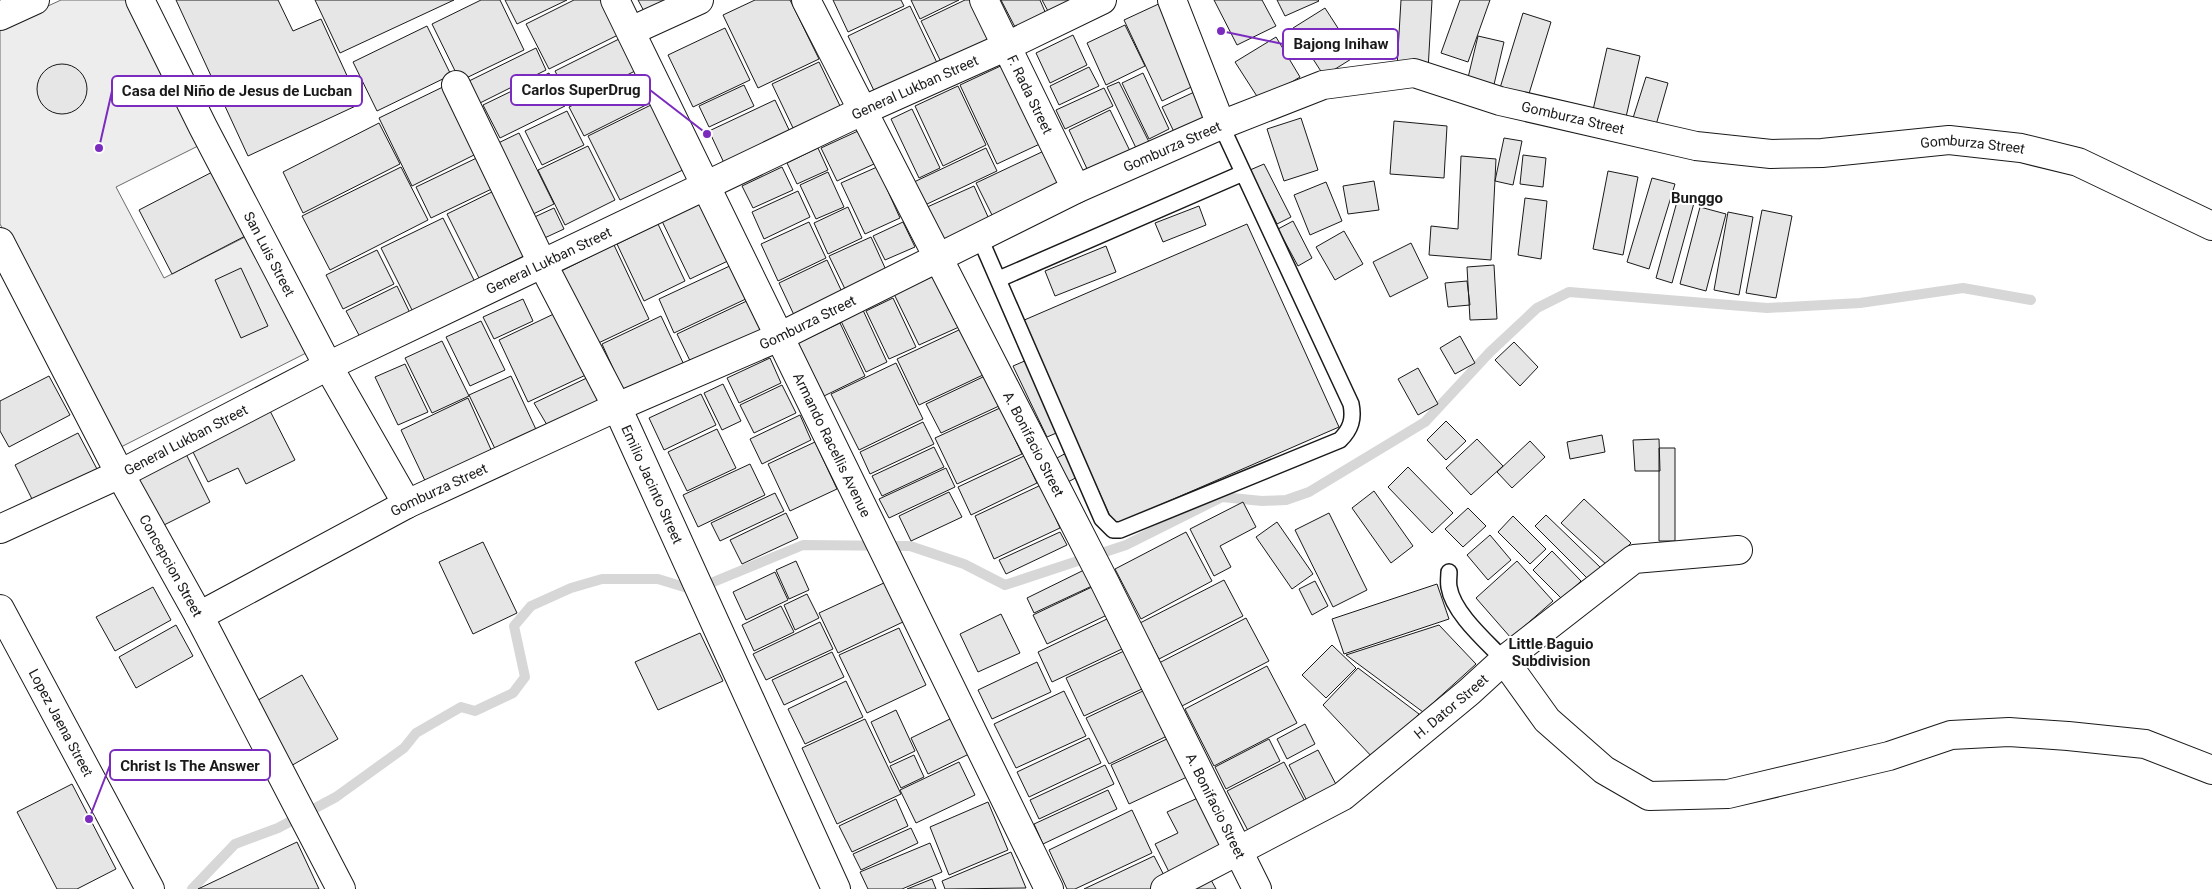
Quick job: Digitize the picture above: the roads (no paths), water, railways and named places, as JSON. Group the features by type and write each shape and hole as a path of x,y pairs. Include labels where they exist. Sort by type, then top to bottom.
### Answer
{"street":[{"path":"0,16 34,0"},
{"name":"San Luis Street","path":"140,0 203,127 328,366 407,504"},
{"name":"Armando Racellis Avenue","path":"615,0 1048,889"},
{"path":"631,31 699,0"},
{"name":"A. Bonifacio Street","path":"806,0 1104,581 1257,889"},
{"name":"F. Rada Street","path":"984,0 1076,189"},
{"name":"General Lukban Street","path":"0,529 120,474 328,366 542,263 864,110 1006,47 1102,0"},
{"path":"1172,0 1221,125"},
{"name":"Gomburza Street","path":"200,616 407,504 617,407 779,337 1076,189 1221,125 1323,85 1414,72 1500,102 1696,146 1771,154 1822,153 1949,140 2021,148 2078,162 2212,226"},
{"name":"Emilio Jacinto Street","path":"456,85 542,263 617,407 836,889"},
{"name":"Concepcion Street","path":"0,242 120,474 200,616 341,889"},
{"name":"H. Dator Street","path":"1165,889 1343,796 1469,692 1504,660 1634,559 1738,550"},
{"name":"Lopez Jaena Street","path":"0,609 150,889"},
{"path":"1504,660 1547,720 1604,770 1650,796 1728,794 1888,756 1951,735 1961,734 2019,733 2145,744 2212,770"}],"lane":[{"path":"979,236 999,278 1102,519 1112,530 1120,530 1340,440 1348,433 1352,424 1351,404 1221,125"},
{"path":"999,278 1243,173"},
{"path":"1449,572 1449,588 1456,604 1474,629 1504,660"}],"waterway":[{"path":"192,889 235,844 278,828 336,797 404,748 416,733 461,707 475,711 513,693 525,677 514,626 531,606 571,588 602,579 658,579 694,590 803,545 910,546 964,564 1005,585 1126,545 1222,497 1262,501 1286,500 1309,492 1425,422 1490,352 1537,308 1569,292 1767,308 1860,303 1963,288 2031,300"}],"place":[{"name":"Bajong Inihaw","path":"1221,31"},
{"name":"Carlos SuperDrug","path":"707,134"},
{"name":"Casa del Niño de Jesus de Lucban","path":"99,148"},
{"name":"Christ Is The Answer","path":"89,819"}],"district":[{"name":"Bunggo","path":"1697,198"},
{"name":"Little Baguio Subdivision","path":"1551,652"}]}
